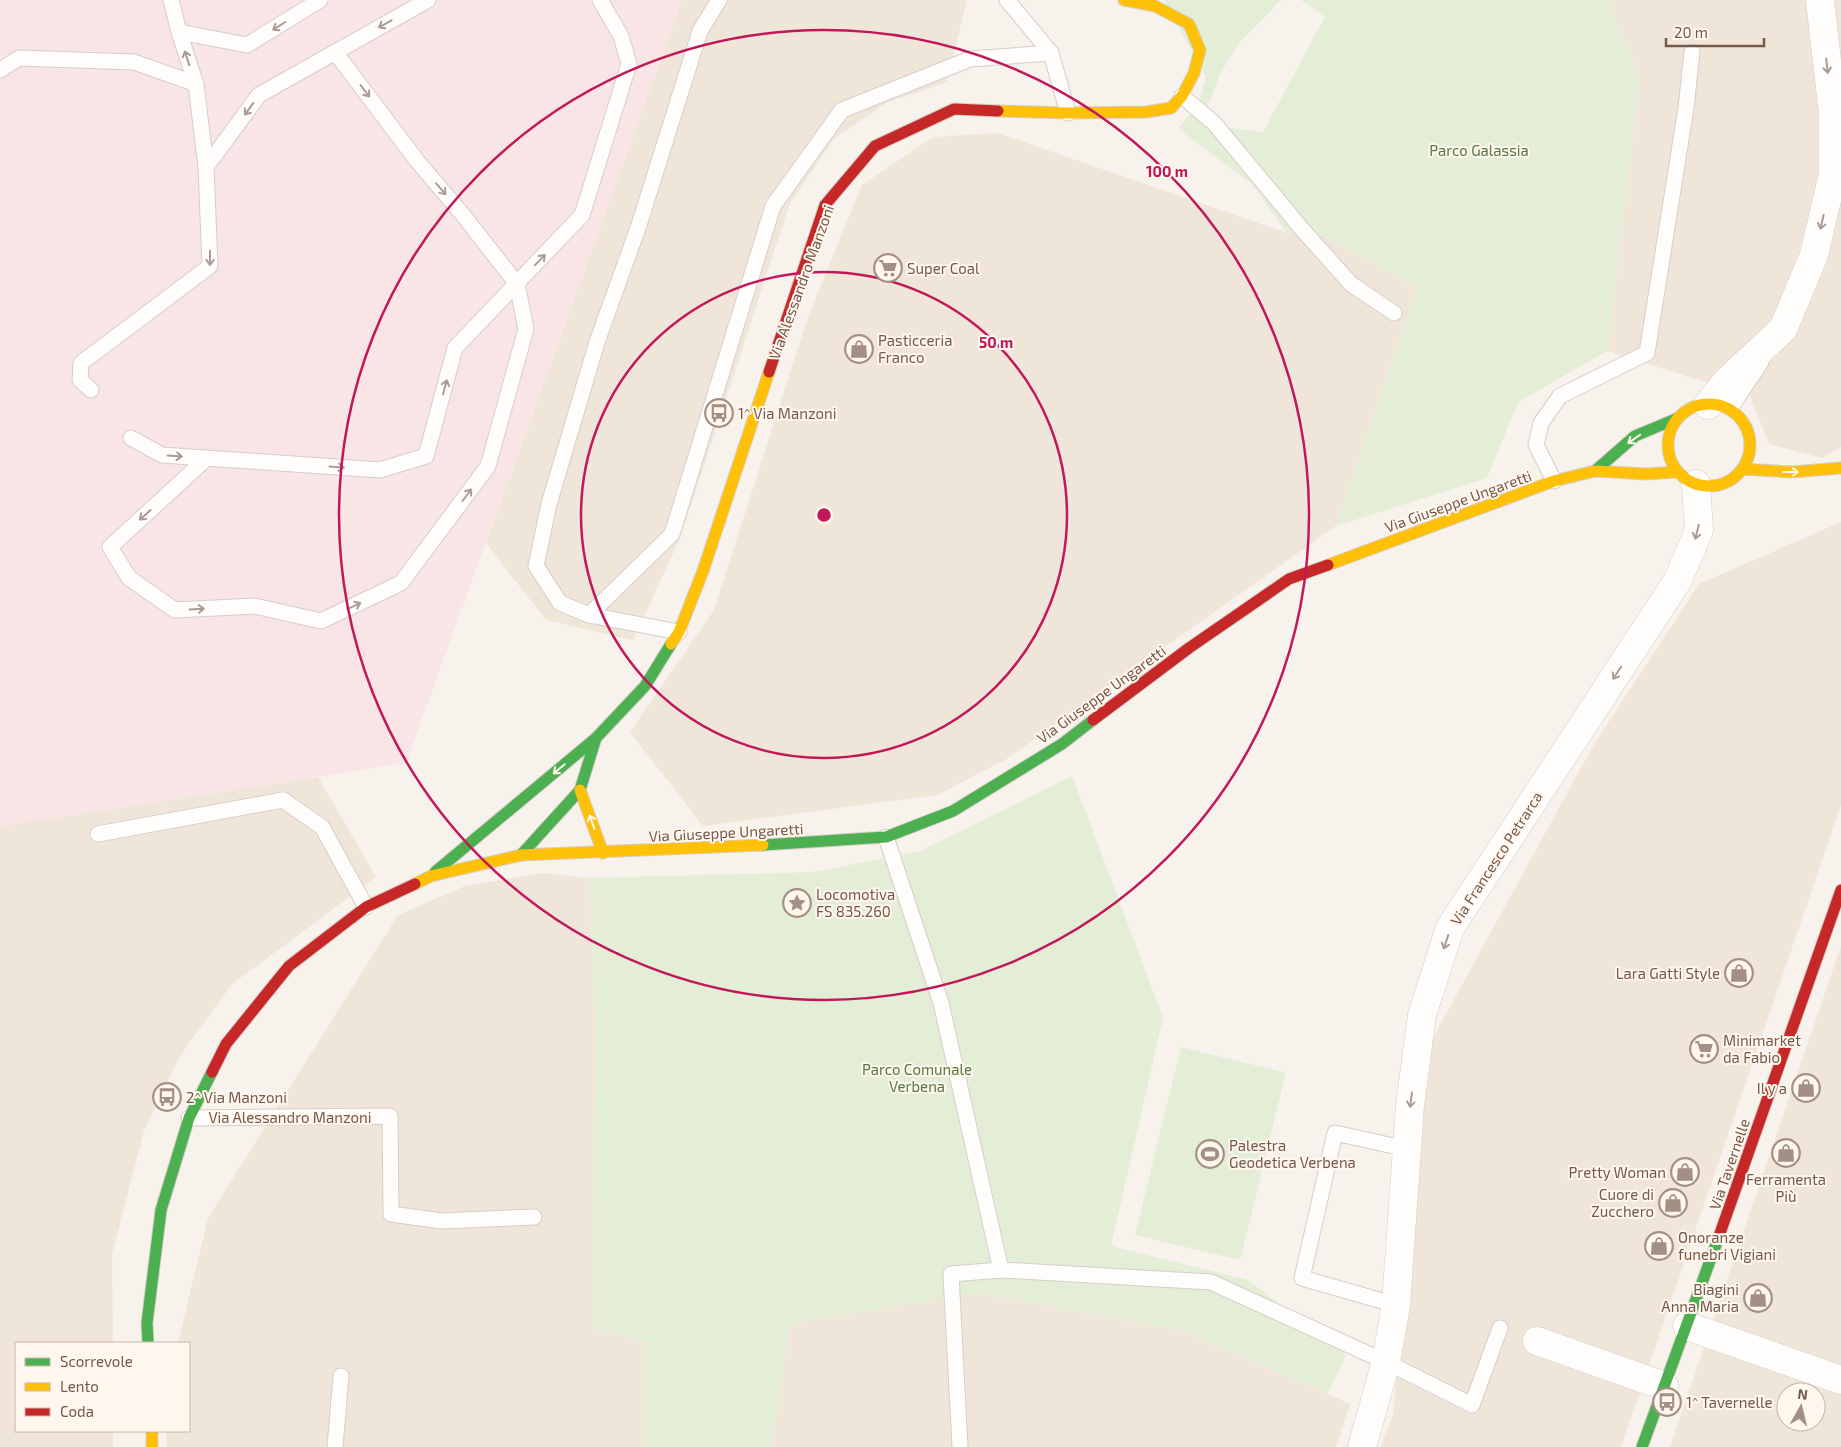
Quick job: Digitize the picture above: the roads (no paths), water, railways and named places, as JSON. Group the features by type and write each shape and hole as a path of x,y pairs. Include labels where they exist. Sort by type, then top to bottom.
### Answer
{"street":[{"name":"Via Alessandro Manzoni","path":"431,876 596,738 645,686 679,632 703,572 825,205 875,146 954,109 1068,113 1146,112 1171,108 1182,96 1194,73 1200,50 1189,24 1155,6 1124,0"},
{"path":"1720,404 1727,381 1783,329 1814,255 1833,174 1833,114 1820,0"},
{"path":"1678,418 1696,406 1720,404 1720,406 1730,410 1743,422 1750,442 1747,461 1736,476 1726,482 1712,486 1686,478"},
{"name":"Via Giuseppe Ungaretti","path":"1595,472 1636,436 1678,418"},
{"name":"Via Francesco Petrarca","path":"1362,1447 1386,1362 1396,1305 1410,1105 1422,1015 1450,928 1678,580 1699,530 1686,478 1669,454 1670,430 1678,418"},
{"path":"1742,469 1792,472 1841,468"},
{"name":"Via Giuseppe Ungaretti","path":"521,855 716,848 886,837 952,811 1062,744 1189,648 1290,579 1554,481 1595,472 1686,478"},
{"name":"Via Alessandro Manzoni","path":"148,1342 148,1324 161,1210 189,1118 226,1044 289,966 366,907 431,876 521,855 580,790 596,738"},
{"path":"580,790 603,853"},
{"path":"524,817 526,798"},
{"path":"521,855 522,836"},
{"name":"Via Tavernelle","path":"1642,1447 1733,1200 1841,890"},
{"path":"1686,1326 1841,1380"},
{"path":"1537,1341 1664,1386"},
{"path":"152,1432 152,1447"}],"lane":[{"path":"91,390 80,380 82,363 210,266 206,167 196,84 171,0"},
{"path":"179,32 247,45 320,0"},
{"path":"206,167 259,95 428,0"},
{"path":"131,438 162,455 380,470 426,456 455,348 582,215 629,64 622,36 600,0"},
{"path":"679,632 589,615 560,603 536,566 545,522 597,342 639,225 700,30 719,0"},
{"path":"1007,0 1051,53 1068,113"},
{"path":"207,458 110,547 129,578 175,610 255,606 321,621 401,584 488,466 526,330 517,284 464,215 418,162 335,52"},
{"path":"1554,481 1536,445 1541,422 1560,396 1647,353 1686,108 1692,52"},
{"path":"589,615 672,534 773,206 842,110 970,59 1051,53"},
{"path":"0,70 19,58 134,62 196,84"},
{"path":"1182,96 1214,124 1301,228 1351,284 1394,313"},
{"path":"98,834 284,800 322,827 366,907"},
{"path":"886,837 941,1003 1001,1270"},
{"name":"Via Alessandro Manzoni","path":"189,1118 390,1116 391,1214 442,1221 534,1217"},
{"path":"1396,1305 1302,1278 1335,1133 1407,1149"},
{"path":"960,1447 951,1274 1001,1270 1211,1282 1386,1362 1472,1405 1500,1328"},
{"path":"335,1447 342,1376"}],"place":[{"name":"Super Coal","path":"888,268"},
{"name":"Pasticceria Franco","path":"859,349"},
{"name":"1^ Via Manzoni","path":"719,413"},
{"name":"Locomotiva FS 835.260","path":"797,903"},
{"name":"Lara Gatti Style","path":"1739,973"},
{"name":"Minimarket da Fabio","path":"1704,1049"},
{"name":"Il y a","path":"1806,1088"},
{"name":"2^ Via Manzoni","path":"167,1097"},
{"name":"Ferramenta Più","path":"1786,1153"},
{"name":"Palestra Geodetica Verbena","path":"1210,1154"},
{"name":"Pretty Woman","path":"1685,1172"},
{"name":"Cuore di Zucchero","path":"1673,1203"},
{"name":"Onoranze funebri Vigiani","path":"1659,1246"},
{"name":"Biagini Anna Maria","path":"1758,1298"},
{"name":"1^ Tavernelle","path":"1667,1402"}],"park label":[{"name":"Parco Galassia","path":"1479,150"},
{"name":"Parco Comunale Verbena","path":"917,1078"}]}
